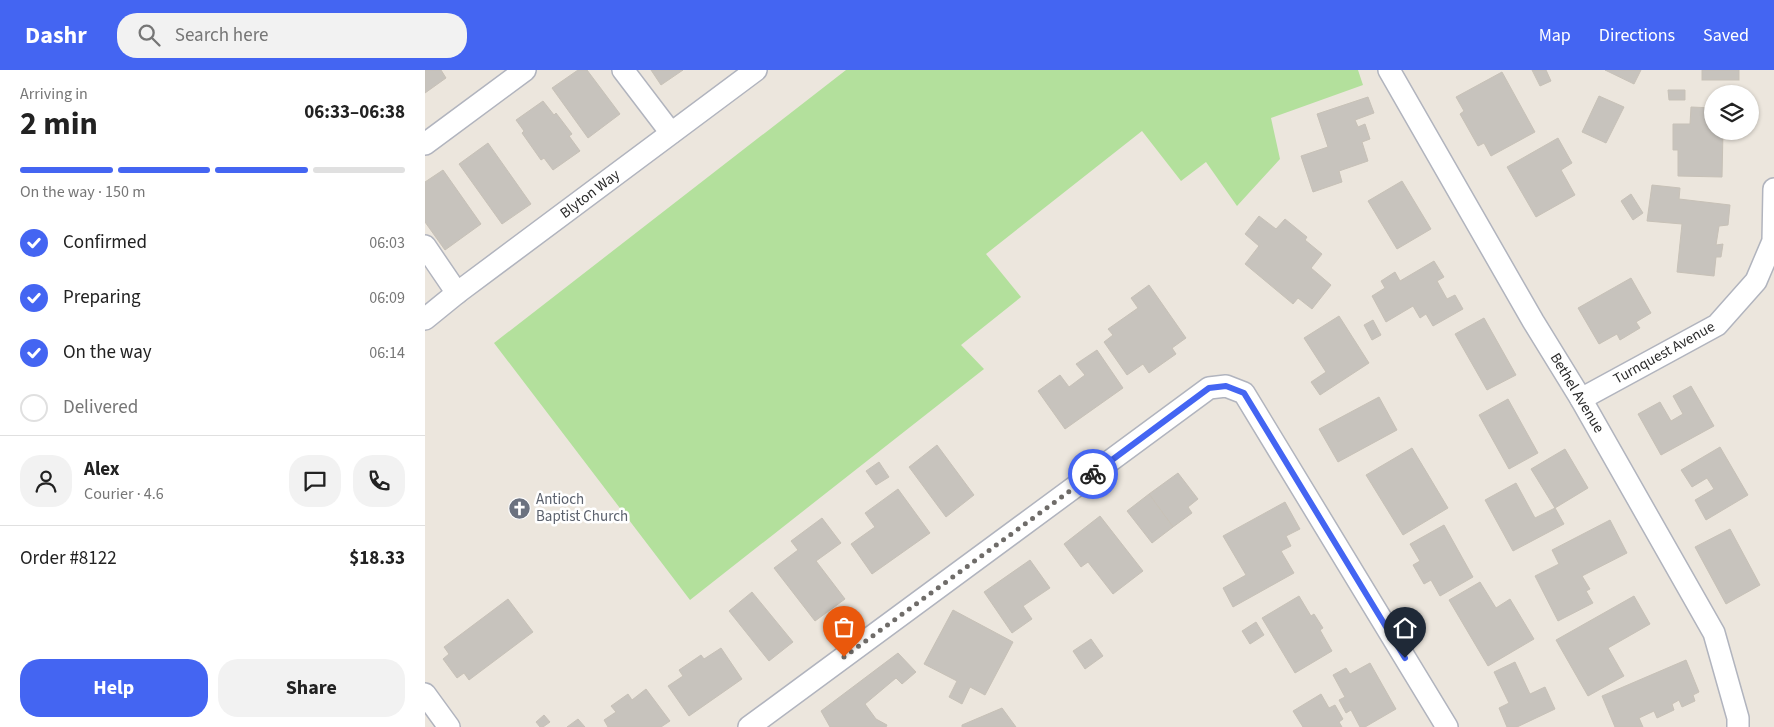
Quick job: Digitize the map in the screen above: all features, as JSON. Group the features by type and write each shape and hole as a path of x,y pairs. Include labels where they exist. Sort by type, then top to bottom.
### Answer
{"street":[{"path":"425,144 525,70"},
{"path":"623,70 671,133"},
{"name":"Blyton Way","path":"425,318 756,70"},
{"name":"Bethel Avenue","path":"1389,70 1533,321 1581,399 1714,633 1738,718 1738,727"},
{"name":"Turnquest Avenue","path":"1581,399 1717,326 1756,280 1774,241 1774,188"},
{"path":"425,246 457,293"},
{"path":"749,727 1209,388 1226,386 1244,393 1447,727"},
{"path":"425,694 449,727"}],"green space":[{"path":"846,70 1358,70 1363,85 1271,118 1280,159 1237,206 1206,162 1181,181 1142,131 986,254 1021,297 961,345 984,369 690,600 494,343"}],"building":[{"path":"425,70 441,70 446,78 425,93"},
{"path":"578,70 587,70 620,114 588,138 552,88"},
{"path":"651,70 683,70 661,85"},
{"path":"1532,70 1546,70 1551,81 1540,86"},
{"path":"1605,70 1641,70 1634,84"},
{"path":"1702,70 1739,70 1739,80 1702,80"},
{"path":"1502,72 1535,132 1491,156 1484,143 1478,146 1460,114 1464,111 1456,97"},
{"path":"1668,90 1685,90 1685,100 1669,100"},
{"path":"1599,96 1624,107 1606,143 1582,132"},
{"path":"1368,97 1374,113 1355,120 1358,127 1365,124 1370,139 1362,142 1368,161 1339,171 1342,182 1313,192 1301,156 1328,147 1317,114"},
{"path":"543,101 554,115 556,113 572,134 569,136 580,151 553,170 544,158 541,160 522,133 524,131 516,120"},
{"path":"1691,107 1704,108 1704,140 1723,140 1722,177 1678,176 1678,150 1673,150 1673,124 1690,124"},
{"path":"1558,138 1572,163 1561,170 1575,195 1536,217 1507,167"},
{"path":"488,143 531,204 502,224 459,164"},
{"path":"443,170 481,224 445,250 425,222 425,182"},
{"path":"1402,181 1431,229 1397,249 1368,201"},
{"path":"1652,185 1680,188 1679,199 1730,205 1728,225 1719,226 1716,245 1723,244 1721,257 1716,257 1714,276 1677,272 1682,224 1647,221"},
{"path":"1631,194 1643,213 1633,220 1621,201"},
{"path":"1259,216 1276,229 1285,219 1307,237 1305,240 1322,254 1311,268 1331,285 1312,309 1298,298 1293,304 1245,264 1259,246 1245,234"},
{"path":"1434,261 1444,277 1437,281 1447,299 1455,295 1463,309 1433,326 1426,314 1420,318 1413,306 1386,322 1372,296 1385,288 1381,281 1395,272 1400,281"},
{"path":"1631,278 1651,313 1636,322 1640,328 1620,340 1617,334 1599,344 1578,308"},
{"path":"1149,285 1186,338 1172,348 1176,354 1149,373 1143,364 1127,375 1104,342 1113,335 1108,329 1138,308 1131,298"},
{"path":"1339,316 1369,363 1320,395 1311,382 1326,372 1304,338"},
{"path":"1484,318 1516,375 1487,390 1455,334"},
{"path":"1373,320 1381,335 1372,340 1364,325"},
{"path":"1097,350 1123,388 1065,429 1038,391 1060,375 1069,387 1085,375 1076,364"},
{"path":"1691,386 1714,426 1661,455 1638,414 1660,402 1671,421 1683,414 1673,396"},
{"path":"1379,397 1397,430 1338,462 1319,429"},
{"path":"1508,399 1538,453 1509,469 1479,415"},
{"path":"937,445 974,495 946,517 909,467"},
{"path":"1720,447 1748,495 1706,520 1695,500 1714,489 1707,478 1692,487 1681,470"},
{"path":"1412,448 1448,508 1403,535 1366,475"},
{"path":"1565,449 1588,488 1555,508 1531,469"},
{"path":"879,462 889,477 876,485 866,471"},
{"path":"1178,473 1198,499 1188,507 1192,513 1173,527 1149,494"},
{"path":"1516,483 1535,518 1555,508 1564,524 1513,551 1485,500"},
{"path":"898,489 930,533 872,574 851,544 875,527 865,513"},
{"path":"1149,494 1173,527 1152,543 1127,511"},
{"path":"1285,502 1300,529 1286,536 1291,546 1281,551 1294,573 1233,607 1223,588 1246,575 1223,536"},
{"path":"1100,516 1143,571 1113,594 1088,562 1081,567 1064,544"},
{"path":"822,518 841,543 816,561 845,599 815,621 774,568 798,550 791,541"},
{"path":"1610,520 1627,553 1582,576 1590,589 1586,591 1593,603 1558,621 1535,576 1559,564 1552,550"},
{"path":"1444,525 1473,577 1440,596 1431,580 1424,584 1413,565 1420,561 1410,544"},
{"path":"1730,529 1760,585 1726,604 1695,547"},
{"path":"1030,560 1050,588 1023,606 1032,619 1012,633 984,592"},
{"path":"1480,582 1496,608 1510,599 1534,639 1488,666 1449,600"},
{"path":"752,592 793,642 769,661 729,611"},
{"path":"1299,596 1311,616 1314,614 1323,628 1320,630 1332,651 1295,673 1262,618"},
{"path":"1634,596 1650,624 1608,648 1624,676 1588,696 1556,640"},
{"path":"508,599 533,632 469,680 464,673 457,678 443,659 449,654 444,647"},
{"path":"953,610 1013,642 985,695 970,687 962,704 949,697 957,681 924,664"},
{"path":"1256,622 1264,635 1250,644 1242,631"},
{"path":"1091,639 1103,656 1085,669 1073,651"},
{"path":"721,648 742,679 689,716 668,686 683,676 679,670 701,655 704,659"},
{"path":"898,653 916,672 902,684 896,678 865,704 876,719 887,725 886,727 830,727 821,711"},
{"path":"1686,660 1699,692 1693,695 1695,701 1682,707 1679,700 1672,704 1674,710 1657,718 1654,711 1639,718 1643,727 1615,727 1602,696"},
{"path":"1515,662 1530,694 1545,687 1555,709 1517,727 1507,727 1499,708 1509,703 1494,672"},
{"path":"1370,663 1396,709 1365,727 1360,727 1351,710 1346,713 1339,700 1345,697 1333,675 1346,668 1350,674"},
{"path":"646,689 670,721 661,727 608,727 604,720 616,712 611,706 628,694 632,700"},
{"path":"1321,694 1329,708 1335,705 1343,719 1339,722 1342,727 1303,727 1293,711"},
{"path":"1002,708 1016,727 962,727 962,725"},
{"path":"544,715 550,722 540,727 536,722"},
{"path":"578,719 585,727 567,727"}],"way so far":[{"path":"844,657 1093,474"}],"place":[{"name":"Antioch Baptist Church","path":"520,508"}],"route":[{"path":"1093,474 1209,388 1226,386 1244,393 1405,658"}]}
